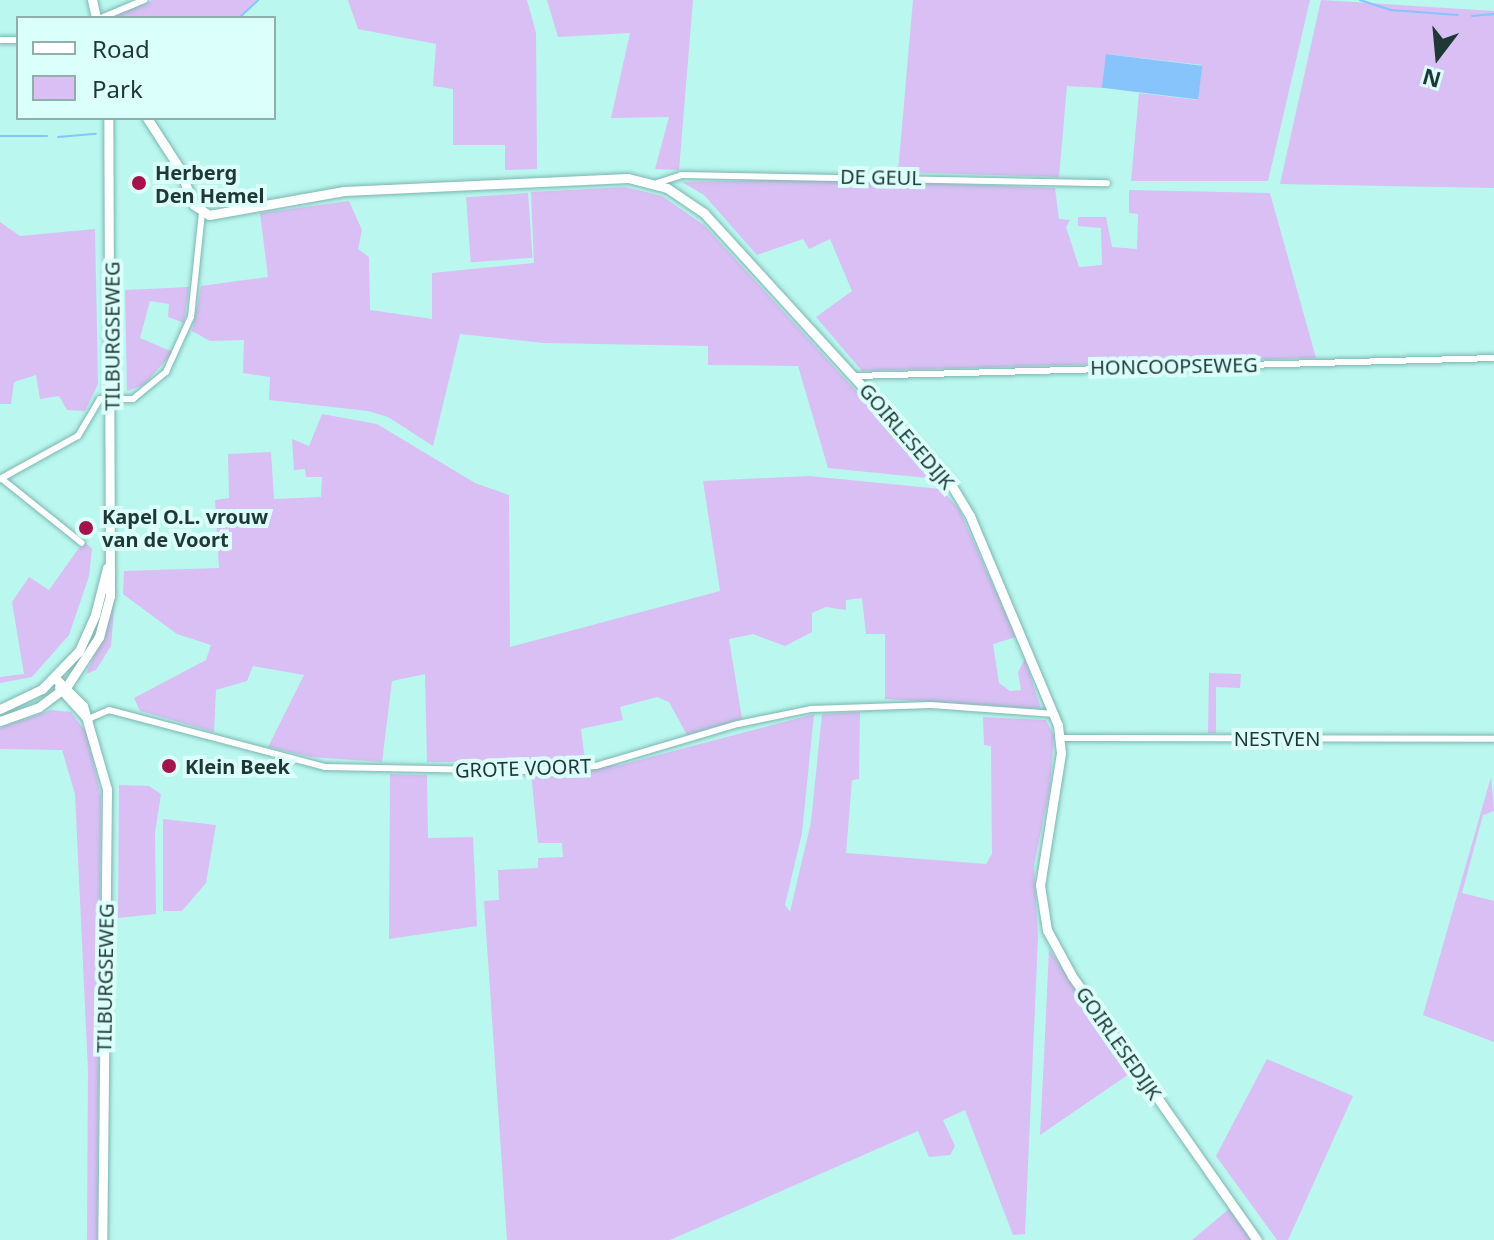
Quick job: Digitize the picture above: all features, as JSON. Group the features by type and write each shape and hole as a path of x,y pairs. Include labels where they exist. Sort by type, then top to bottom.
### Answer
{"street":[{"path":"103,16 144,0"},
{"name":"TILBURGSEWEG","path":"0,721 39,707 64,689 99,637 110,596 112,400 108,120"},
{"path":"82,543 1,479 78,436 94,403 133,399 148,390 180,348 196,289 202,213 148,120"},
{"name":"DE GEUL","path":"657,183 681,175 1107,183"},
{"name":"GOIRLESEDIJK","path":"202,213 217,215 344,191 628,178 657,183 704,213 949,481 970,516 1055,714 1061,738 1040,885 1047,930 1072,976 1257,1240"},
{"name":"HONCOOPSEWEG","path":"855,376 1494,358"},
{"name":"TILBURGSEWEG","path":"0,709 56,679 89,632 111,553"},
{"name":"TILBURGSEWEG","path":"56,679 88,719 107,789 102,1240"},
{"name":"GROTE VOORT","path":"88,719 109,710 325,767 525,771 596,766 738,724 811,709 931,705 1055,714"},
{"name":"NESTVEN","path":"1061,738 1494,739"}],"green space":[{"path":"153,0 257,0 240,16 113,16"},
{"path":"348,0 527,0 536,33 537,169 505,170 505,145 453,145 453,89 433,86 436,44 358,29"},
{"path":"547,0 693,0 679,170 655,169 669,117 611,118 630,33 558,37"},
{"path":"913,0 1310,0 1268,181 1131,181 1139,93 1198,100 1202,65 1107,54 1103,88 1067,86 1059,177 898,172"},
{"path":"1321,0 1494,11 1494,188 1280,184"},
{"path":"823,179 1055,188 1059,219 1070,220 1066,227 1079,267 1102,265 1101,228 1078,226 1078,217 1106,217 1112,247 1137,249 1138,214 1129,213 1129,190 1270,193 1316,358 862,371 816,317 852,291 830,239 809,249 803,239 757,255 704,195 682,182"},
{"path":"625,187 662,196 705,226 937,479 828,468 798,366 708,365 708,346 544,343 460,334 433,446 388,417 368,411 269,400 270,377 243,373 244,340 210,341 192,331 201,286 268,277 260,213 349,201 362,230 358,249 369,257 370,310 432,319 432,273 534,263 531,192"},
{"path":"528,193 533,258 471,262 466,197"},
{"path":"0,222 20,236 95,229 98,384 85,411 67,410 59,396 40,399 36,375 14,382 11,404 0,404"},
{"path":"189,287 184,323 168,317 169,304 150,301 140,338 173,352 144,385 127,391 125,290"},
{"path":"322,414 377,424 475,483 509,495 510,647 720,591 703,481 809,476 941,489 959,509 1016,637 993,644 999,683 1010,691 1021,690 1018,672 1025,659 1041,709 885,699 885,634 866,634 862,598 846,600 846,610 826,607 812,613 812,632 785,646 753,634 729,639 742,719 687,735 669,702 657,697 620,707 623,720 581,729 585,761 427,762 425,674 392,681 382,762 311,757 268,747 304,675 253,666 247,681 216,690 214,732 140,711 134,698 206,660 211,645 177,634 123,594 124,571 219,568 215,500 229,498 228,454 271,452 274,499 321,497 322,477 306,477 305,469 294,470 292,439 309,446"},
{"path":"84,541 92,549 89,576 69,635 32,677 0,683 0,677 24,674 12,602 29,577 49,590"},
{"path":"117,574 111,646 96,670 86,674 102,638"},
{"path":"1209,673 1241,674 1240,688 1216,687 1216,733 1208,733"},
{"path":"51,710 71,712 87,734 101,797 97,1240 87,1240 88,1070 75,794 62,750 0,749 0,728"},
{"path":"860,712 859,779 852,780 846,853 986,864 992,854 991,746 984,745 983,717 1046,720 1054,736 1050,788 1034,865 1038,938 1025,1234 1013,1235 965,1110 943,1120 955,1146 950,1155 929,1157 918,1131 670,1240 507,1240 484,901 499,900 498,870 538,868 538,858 563,857 562,843 538,843 531,773 620,765 814,714 802,833 785,905 790,912 811,822 822,714"},
{"path":"390,774 427,775 428,838 473,837 477,926 389,939"},
{"path":"1491,777 1494,811 1483,815 1462,893 1494,901 1494,1042 1423,1015"},
{"path":"119,785 149,786 161,794 155,833 156,914 118,918"},
{"path":"163,819 216,825 206,883 182,911 163,911"},
{"path":"1049,949 1132,1072 1040,1135 1044,1057"},
{"path":"1267,1059 1353,1096 1288,1240 1277,1240 1216,1156"},
{"path":"1229,1209 1251,1240 1192,1240"}],"water":[{"path":"1106,54 1202,66 1198,100 1102,88"}],"waterway":[{"path":"241,16 258,0"},
{"path":"1360,0 1391,10 1458,15"},
{"path":"1472,16 1494,14"},
{"path":"58,137 96,134"},
{"path":"0,136 47,136"}],"place":[{"name":"Herberg Den Hemel","path":"139,183"},
{"name":"Kapel O.L. vrouw van de Voort","path":"86,528"},
{"name":"Klein Beek","path":"169,766"}]}
